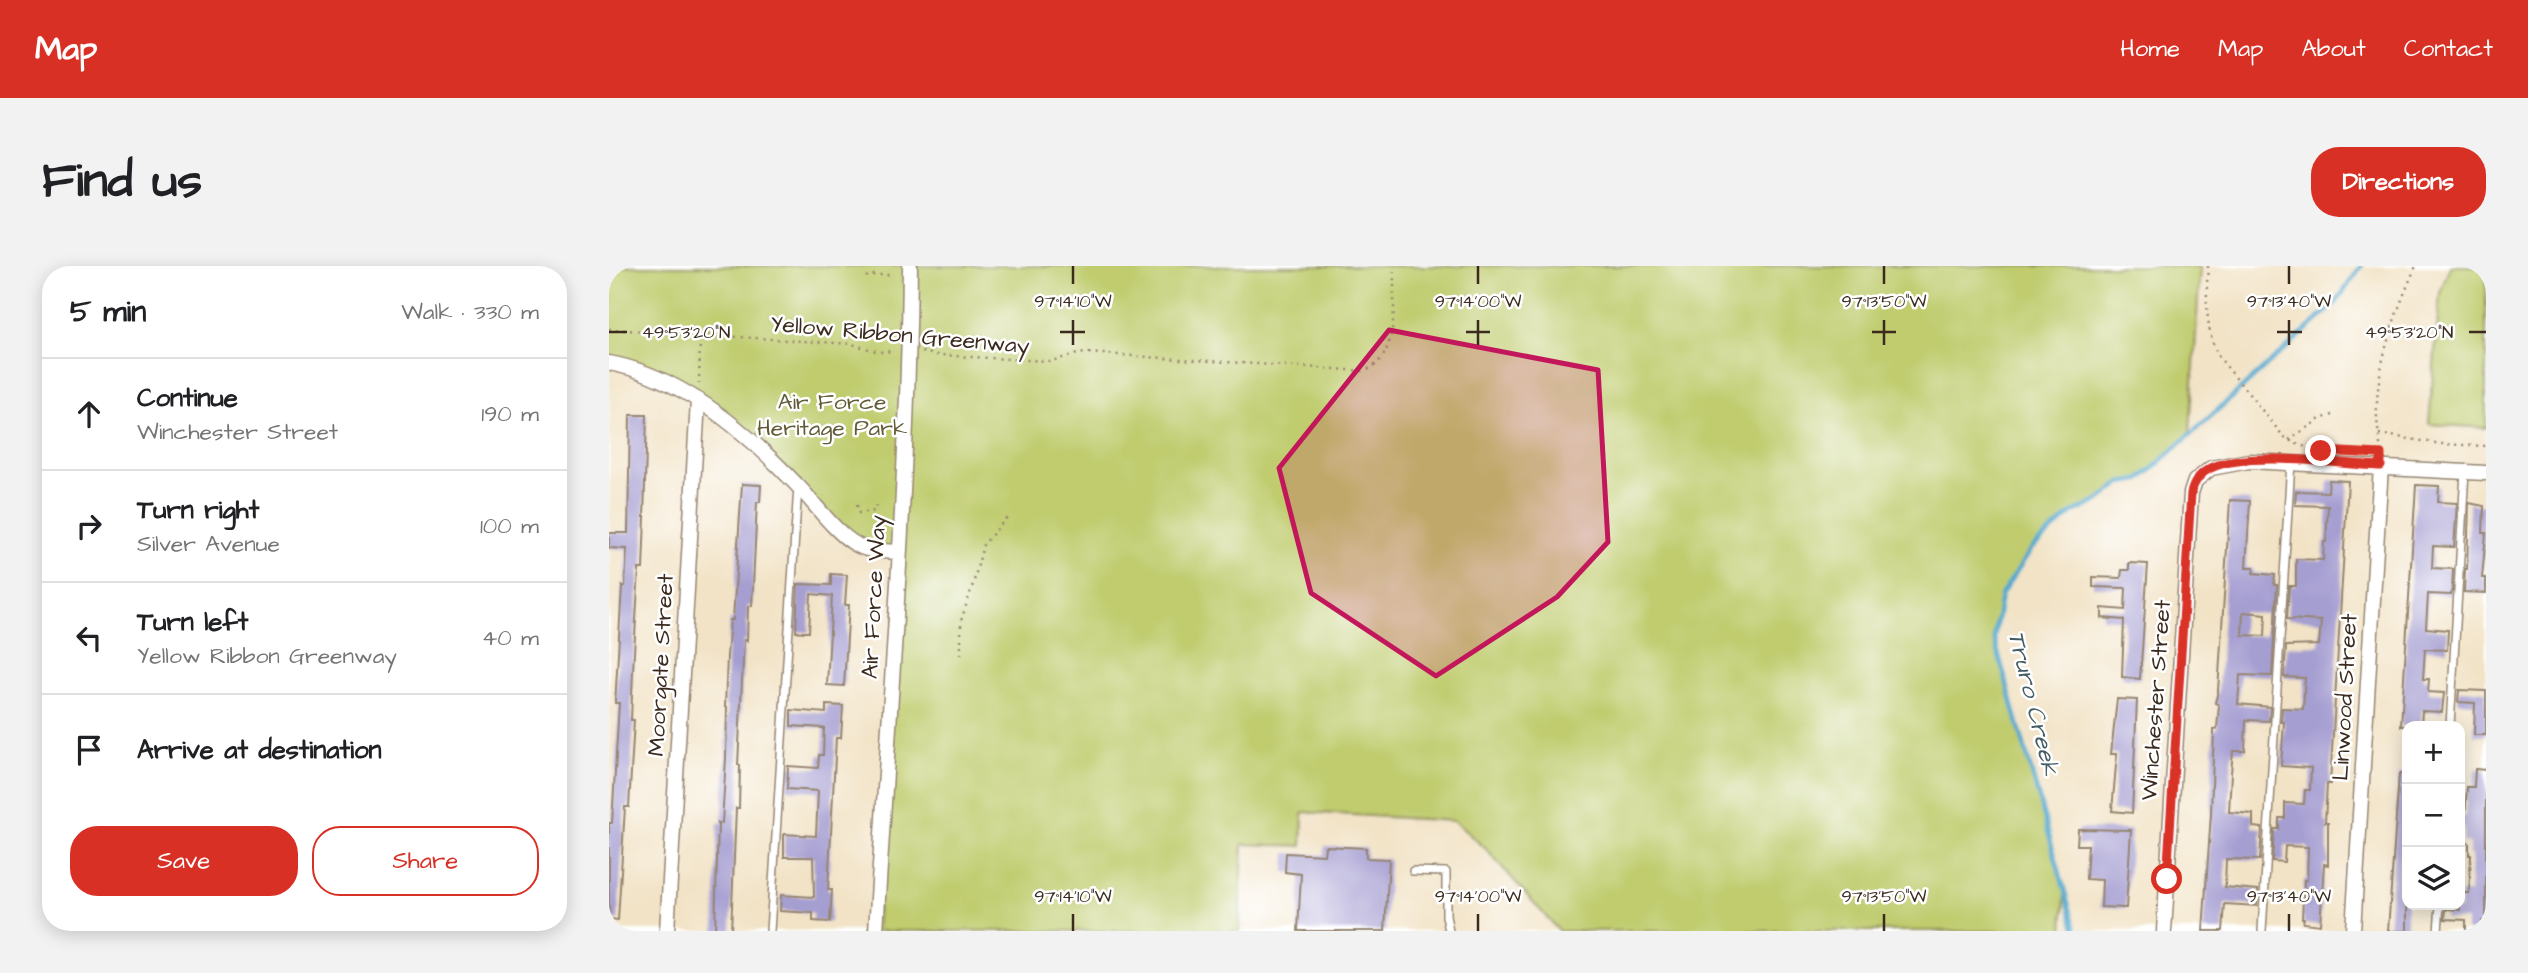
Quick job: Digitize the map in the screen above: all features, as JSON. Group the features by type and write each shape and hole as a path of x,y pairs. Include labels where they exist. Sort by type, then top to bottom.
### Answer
{"street":[{"name":"Air Force Way","path":"876,931 899,552 909,352 910,266"},
{"path":"609,363 655,378 698,401 763,451 851,541 869,550 899,552"},
{"name":"Moorgate Street","path":"667,931 698,401"},
{"path":"2291,461 2486,472"},
{"name":"Winchester Street","path":"2164,931 2191,493 2201,474 2216,466 2291,461"},
{"name":"Linwood Street","path":"2353,931 2381,466"}],"lane":[{"path":"2262,931 2291,461"},
{"path":"2450,721 2465,471"},
{"path":"770,931 798,485"},
{"path":"1413,871 1446,872 1446,916 1449,931"},
{"path":"2438,931 2440,910"}],"path":[{"name":"Yellow Ribbon Greenway","path":"609,329 852,344 879,352 1045,361 1088,353 1364,371 1380,362 1390,344 1394,266"},
{"path":"2208,266 2206,299 2215,352 2289,440 2321,451"},
{"path":"2381,466 2377,412 2379,385 2394,319 2416,266"},
{"path":"866,277 890,275"},
{"path":"698,401 701,335"},
{"path":"2289,440 2320,419 2333,415"},
{"path":"2379,433 2441,444 2486,446"},
{"path":"857,505 859,513 874,511 878,504"},
{"path":"961,655 961,621 983,544 1009,515"}],"highlighted area":[{"path":"1389,330 1598,370 1608,542 1557,597 1436,676 1311,593 1279,468"}],"green space":[{"name":"Air Force Heritage Park","path":"609,266 2200,266 2190,433 2140,480 2121,484 2098,501 2072,514 2032,548 2001,595 1994,638 2065,893 2063,931 1559,931 1485,848 1454,821 1303,812 1302,846 1243,844 1239,931 876,931 899,552 869,549 698,401 609,363"},
{"path":"2450,266 2486,266 2486,428 2429,424 2440,293"}],"building":[{"path":"630,415 647,415 645,517 633,670 631,720 634,720 629,807 625,807 618,920 609,919 609,823 612,823 619,703 615,703 622,586 625,586 627,549 609,548 609,533 628,533"},
{"path":"2329,480 2348,481 2330,784 2327,784 2325,822 2328,822 2328,865 2324,864 2320,925 2303,923 2302,918 2308,847 2285,846 2284,862 2272,861 2274,829 2279,829 2279,818 2285,818 2285,803 2304,804 2305,790 2310,790 2311,768 2281,766 2284,722 2281,722 2282,708 2303,709 2305,678 2284,677 2286,646 2319,645 2321,621 2287,619 2289,586 2296,586 2296,559 2323,560 2326,542 2328,506 2295,505 2296,491 2328,492"},
{"path":"742,484 761,485 760,502 757,502 752,606 748,606 747,641 744,640 738,765 739,808 736,808 731,931 715,931 718,823 722,823 726,758 727,656 730,620 733,620"},
{"path":"2416,485 2439,486 2438,502 2457,503 2454,547 2433,546 2432,568 2453,569 2452,591 2451,595 2428,594 2426,628 2448,630 2447,650 2425,649 2423,679 2429,679 2428,692 2444,693 2442,712 2422,711 2421,721 2402,721 2401,726"},
{"path":"2230,500 2250,501 2246,568 2254,568 2253,573 2275,575 2274,585 2277,585 2272,676 2240,675 2238,704 2270,707 2269,721 2246,720 2245,751 2233,751 2231,773 2229,812 2253,814 2253,827 2262,828 2260,860 2226,859 2225,887 2258,890 2257,906 2225,904 2223,931 2203,931 2214,729 2217,729 2219,705 2215,703 2218,691","holes":["2243,612 2266,614 2265,636 2242,635"]},
{"path":"2469,503 2484,506 2483,533 2486,533 2482,578 2486,578 2486,593 2464,592"},
{"path":"2129,563 2148,564 2140,679 2122,677 2124,620 2102,618 2102,608 2125,610 2126,588 2093,587 2093,577 2121,578 2122,570 2129,570"},
{"path":"831,574 847,575 845,605 849,605 844,686 827,685 832,596 811,594 809,632 796,632 798,584 831,585"},
{"path":"2459,690 2486,691 2486,735 2474,735 2475,703 2458,702"},
{"path":"2117,699 2137,700 2132,813 2112,811 2117,754 2111,754"},
{"path":"826,705 843,706 841,738 836,738 828,890 832,890 830,922 813,921 813,913 780,911 781,895 814,897 813,857 784,857 784,834 816,836 818,791 787,789 788,766 818,768 819,755 823,755 824,728 791,726 791,710 826,713"},
{"path":"2475,769 2486,770 2486,921 2482,921 2482,931 2466,931 2466,920 2445,919 2446,910 2465,910 2465,893 2469,893 2471,855 2469,843 2465,842 2465,817 2467,787 2474,787"},
{"path":"2399,774 2402,774 2402,910 2407,910 2407,931 2388,931"},
{"path":"2078,829 2131,830 2126,908 2101,907 2102,880 2086,879 2088,845 2077,845"},
{"path":"1325,846 1366,848 1366,858 1389,859 1385,931 1298,931 1301,874 1285,872 1286,853 1324,855"}],"waterway":[{"name":"Truro Creek","path":"2076,931 1994,638 2001,595 2032,548 2071,514 2098,501 2121,483 2140,480 2335,304 2361,266"}],"route":[{"path":"2167,879 2193,485 2201,474 2211,468 2249,461 2381,466 2381,454 2321,451"}]}
